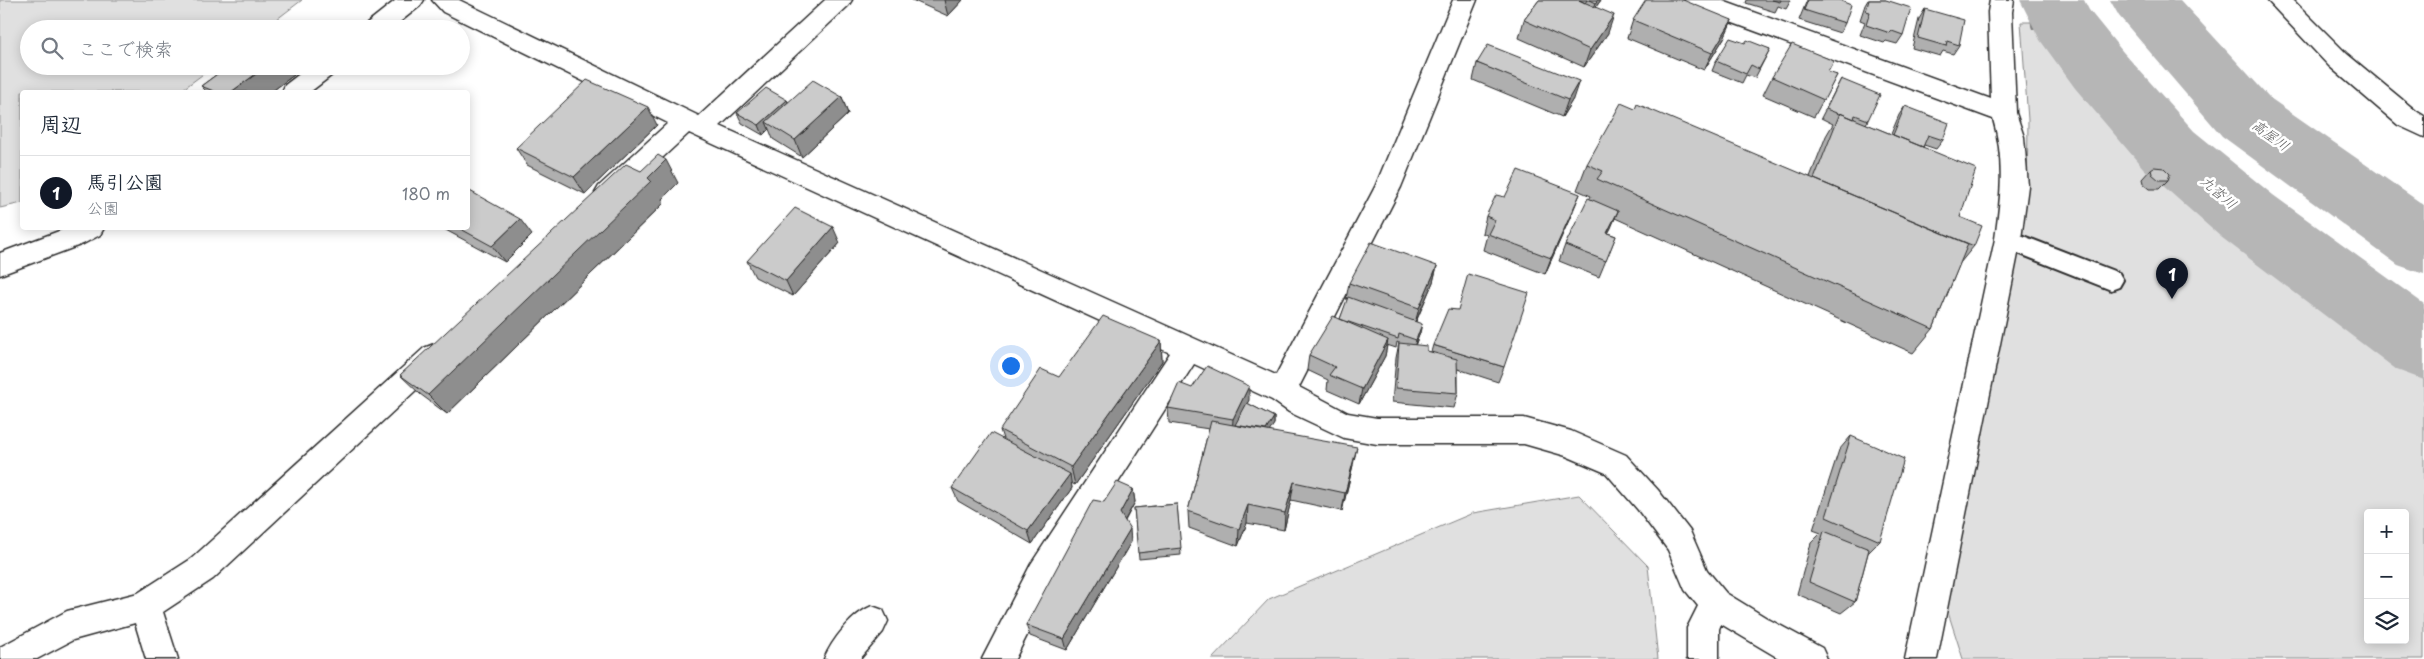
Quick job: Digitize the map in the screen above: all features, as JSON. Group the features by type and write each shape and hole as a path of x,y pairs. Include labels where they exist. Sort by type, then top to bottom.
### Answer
{"street":[{"path":"386,20 412,0"},
{"path":"444,0 451,6 694,125 1282,391 1299,403 1344,425 1378,431 1524,431 1570,444 1616,464 1648,500 1679,541 1696,580 1715,603 1811,659"},
{"path":"592,208 694,125 840,0"},
{"path":"1282,391 1388,187 1465,0"},
{"path":"1695,0 2004,113"},
{"path":"1920,659 2008,240 2016,186 2011,137 2004,113 2000,12 2002,0"},
{"path":"2279,0 2338,60 2406,118 2424,127"},
{"path":"297,90 316,75"},
{"path":"0,264 87,230"},
{"path":"10,659 67,626 145,606 202,569 455,336"},
{"path":"998,659 1042,574 1188,350"},
{"path":"1702,659 1703,628 1715,603"},
{"path":"145,606 162,659"},
{"path":"840,659 872,621"}],"lane":[{"path":"2008,240 2111,280"}],"shaded area":[{"path":"0,0 302,0 276,20 20,20 20,75 202,75 182,90 20,90 20,203 0,208"},
{"path":"2021,22 2051,22 2083,81 2174,176 2424,364 2424,659 1963,659 1946,606 2027,197 2028,120"},
{"path":"1579,495 1648,566 1658,659 1212,659 1269,599 1473,513"}],"building":[{"path":"1539,0 1579,0 1614,15 1590,50 1524,20"},
{"path":"1646,0 1683,0 1732,20 1712,53 1633,20"},
{"path":"1808,0 1841,0 1851,5 1845,23 1804,10"},
{"path":"1869,0 1886,0 1911,8 1903,35 1866,25 1870,12 1866,11"},
{"path":"1925,9 1964,20 1959,45 1947,41 1946,46 1918,38"},
{"path":"1730,38 1745,43 1747,40 1770,49 1759,69 1751,65 1746,74 1716,61"},
{"path":"1792,44 1834,61 1828,72 1837,75 1824,100 1772,77"},
{"path":"1488,45 1579,81 1568,100 1477,63"},
{"path":"216,75 255,75 234,90 211,90 201,86"},
{"path":"1841,79 1880,95 1868,120 1855,115 1854,119 1826,109"},
{"path":"587,80 648,107 574,177 516,148"},
{"path":"813,80 842,97 795,140 766,122"},
{"path":"766,88 787,100 759,125 737,113"},
{"path":"1621,103 1635,109 1637,104 1968,244 1933,329 1597,179 1603,171 1587,164"},
{"path":"1905,106 1949,123 1943,140 1928,135 1923,147 1893,135"},
{"path":"1840,113 1976,169 1960,217 1982,226 1974,246 1814,179"},
{"path":"658,155 666,160 648,178 651,181 428,395 400,375 626,164 641,171"},
{"path":"2154,167 2164,168 2170,174 2168,180 2159,180 2152,174 2151,169"},
{"path":"1518,170 1580,194 1551,258 1488,234 1495,220 1486,216 1496,195 1505,197"},
{"path":"470,191 520,219 492,246 463,230 470,230"},
{"path":"1588,198 1618,211 1607,233 1616,236 1606,261 1565,245"},
{"path":"795,208 833,227 786,281 747,261"},
{"path":"1371,242 1437,266 1419,308 1349,283"},
{"path":"1468,274 1529,293 1504,367 1433,345 1448,309 1458,310"},
{"path":"1348,297 1422,324 1416,340 1399,334 1398,339 1340,319"},
{"path":"1103,316 1161,341 1071,467 1000,430 1041,369 1059,377"},
{"path":"1333,316 1388,340 1362,389 1329,375 1335,367 1309,355"},
{"path":"1399,343 1427,346 1427,351 1457,359 1458,393 1396,388"},
{"path":"1207,366 1249,386 1233,419 1168,408 1179,383 1192,388"},
{"path":"1247,403 1274,417 1266,430 1235,425"},
{"path":"1211,421 1357,447 1345,493 1294,482 1285,513 1248,505 1239,529 1188,511"},
{"path":"991,433 1070,474 1028,531 952,488"},
{"path":"1851,436 1904,459 1880,541 1826,517"},
{"path":"1117,482 1133,489 1120,513 1130,529 1064,639 1026,625 1093,500 1104,502"},
{"path":"1177,504 1181,548 1138,553 1134,508"},
{"path":"1824,531 1869,549 1855,602 1809,582"}],"waterway":[{"path":"2034,0 2036,26"},
{"name":"九沓川","path":"2052,0 2063,23 2099,70 2169,150 2247,216 2424,347"},
{"name":"高屋川","path":"2142,0 2246,117 2424,244"}],"place":[{"name":"馬引公園","path":"2172,299"}]}
